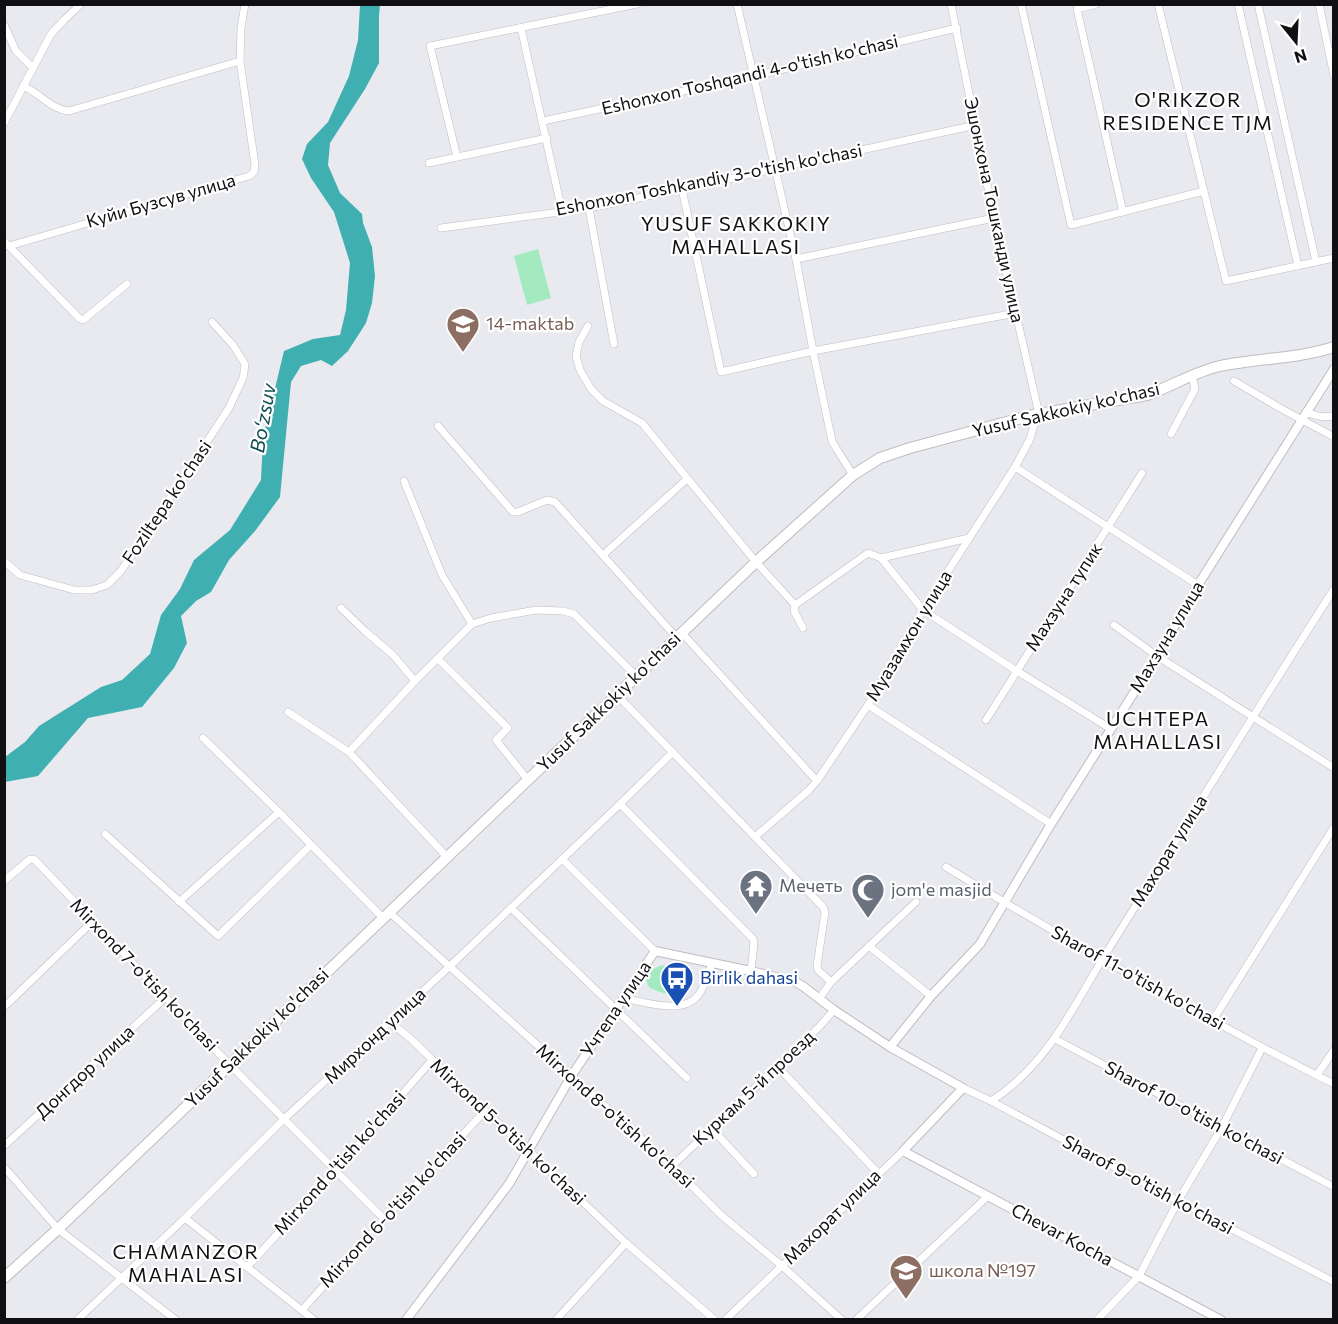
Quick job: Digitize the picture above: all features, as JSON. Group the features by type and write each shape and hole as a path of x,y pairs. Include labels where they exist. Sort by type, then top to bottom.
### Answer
{"main road":[{"name":"Yusuf Sakkokiy ko'chasi","path":"4,1278 756,562 854,475 873,462 895,453 1036,415 1148,395 1192,375 1223,365 1298,356 1334,347"}],"street":[{"path":"4,123 51,34 81,4"},
{"name":"Куйи Бузсув улица","path":"7,244 249,176 254,172 255,165 240,61 241,28 245,4"},
{"path":"457,157 430,46 637,4"},
{"path":"737,4 796,259 832,441 854,475"},
{"name":"Эшонхона Тошканди улица","path":"951,4 1036,415"},
{"path":"1021,4 1071,225 1204,191"},
{"path":"1096,4 1077,9 1123,212"},
{"path":"1158,4 1226,281 1334,258"},
{"path":"1238,4 1298,266"},
{"path":"1258,4 1316,262"},
{"path":"1319,4 1334,76"},
{"path":"4,25 16,51 33,68"},
{"path":"521,28 562,211"},
{"name":"Eshonxon Toshqandi 4-o'tish ko'chasi","path":"543,120 754,76 957,28"},
{"path":"23,86 60,110 69,111 240,61"},
{"name":"Eshonxon Toshkandiy 3-o'tish ko'chasi","path":"441,228 589,208 976,125"},
{"path":"429,163 547,138"},
{"path":"682,189 721,372 813,351 1016,313"},
{"path":"589,208 614,344"},
{"path":"796,259 994,218"},
{"path":"7,244 83,320 127,284"},
{"name":"Foziltepa ko'chasi","path":"4,561 20,575 74,590 92,590 107,585 120,572 229,408 243,378 243,361 233,345 212,322"},
{"path":"588,326 579,342 576,356 580,370 591,388 603,401 642,423 756,562 795,605"},
{"name":"Махзуна улица","path":"890,1047 931,996 980,944 1051,824 1157,656 1198,585 1334,369"},
{"path":"1171,434 1195,389 1192,375"},
{"path":"1234,381 1334,437"},
{"path":"1306,412 1316,416 1334,416"},
{"name":"Муазамхон улица","path":"756,837 809,790 868,705 923,610 1014,467 1030,439 1036,415"},
{"path":"438,426 513,512 547,500 555,502 817,780"},
{"path":"1014,467 1198,585"},
{"name":"Махзуна тупик","path":"986,720 1142,473"},
{"path":"603,555 687,479"},
{"path":"404,481 442,575 472,624"},
{"path":"881,558 969,538"},
{"path":"803,628 794,612 795,605 868,553 881,558 923,610 1111,729"},
{"name":"Махорат улица","path":"991,1101 1032,1067 1055,1039 1252,717 1334,589"},
{"path":"341,608 393,655 415,681"},
{"path":"349,752 472,624 491,618 536,610 563,611 574,614 636,676"},
{"path":"1114,625 1157,656 1334,768"},
{"path":"438,659 508,729 496,740 528,780"},
{"path":"616,695 823,907 825,912 817,966 818,970 831,982"},
{"path":"868,705 1051,824"},
{"path":"288,712 349,752 447,856"},
{"name":"Mirxond 8-o'tish ko'chasi","path":"203,738 311,845 386,915 572,1075 672,1166 721,1215 842,1320"},
{"name":"Мирхонд улица","path":"77,1320 185,1218 284,1119 449,967 673,752"},
{"path":"620,804 753,939 751,971"},
{"path":"179,902 279,812"},
{"path":"1213,1020 1334,827"},
{"path":"105,834 218,936 311,845"},
{"name":"Mirxond 7-o'tish ko'chasi","path":"4,881 33,859 229,1064 384,1219"},
{"path":"562,859 655,951"},
{"name":"Sharof 11-o'tish ko'chasi","path":"946,867 1005,903 1262,1048 1334,1084"},
{"path":"819,999 831,982 916,902"},
{"path":"511,908 687,1078"},
{"path":"4,1007 93,921"},
{"path":"868,946 931,996"},
{"name":"Учтепа улица","path":"406,1320 509,1184 572,1075 655,951 796,982 890,1047 963,1088"},
{"path":"622,998 667,1006 687,1005 699,994 712,964"},
{"name":"Донгдор улица","path":"4,1146 165,998"},
{"name":"Куркам 5-й проезд","path":"672,1166 819,1027 834,1010"},
{"name":"Mirxond 5-o'tish ko'chasi","path":"390,1022 410,1038 484,1111 626,1243 715,1320"},
{"name":"Sharof 10-o'tish ko'chasi","path":"1055,1039 1334,1187"},
{"path":"1097,1320 1139,1276 1178,1201 1222,1127 1262,1048"},
{"path":"1317,1075 1334,1050"},
{"name":"Mirxond o'tish ko'chasi","path":"248,1266 432,1060"},
{"path":"777,1066 878,1173"},
{"name":"Махорат улица","path":"725,1320 903,1151 963,1088"},
{"name":"Sharof 9-o'tish ko'chasi","path":"963,1088 1334,1282"},
{"name":"Mirxond 6-o'tish ko'chasi","path":"302,1310 484,1111"},
{"path":"711,1128 754,1174"},
{"name":"Chevar Kocha","path":"903,1151 1221,1320"},
{"path":"4,1167 58,1229 176,1320"},
{"path":"856,1320 988,1196"},
{"path":"185,1218 314,1320"},
{"path":"556,1320 626,1243"}],"green space":[{"path":"538,249 551,298 527,305 514,256"},
{"path":"663,965 685,972 689,982 686,991 678,996 650,988 647,984 649,973"}],"water":[{"path":"360,5 380,5 379,63 330,143 328,165 340,193 362,214 372,247 375,276 372,303 366,323 348,351 332,366 321,360 301,366 291,382 280,497 255,531 229,560 211,592 196,601 181,616 187,643 174,668 142,707 88,718 38,776 5,782 5,757 25,742 39,726 101,687 122,680 150,654 161,615 180,589 194,560 230,530 261,480 263,438 284,351 313,339 340,335 346,310 350,263 334,212 311,178 302,159 307,144 328,122 349,76 358,40"}],"place":[{"name":"14-maktab","path":"463,353"},
{"name":"Мечеть","path":"756,915"},
{"name":"jom'e masjid","path":"868,919"},
{"name":"Birlik dahasi","path":"677,1007"},
{"name":"школа №197","path":"906,1300"}],"district":[{"name":"O'RIKZOR RESIDENCE TJM","path":"1188,112"},
{"name":"YUSUF SAKKOKIY MAHALLASI","path":"736,236"},
{"name":"UCHTEPA MAHALLASI","path":"1158,730"},
{"name":"CHAMANZOR MAHALASI","path":"186,1264"}],"water label":[{"name":"Boʻzsuv","path":"263,418"}]}
